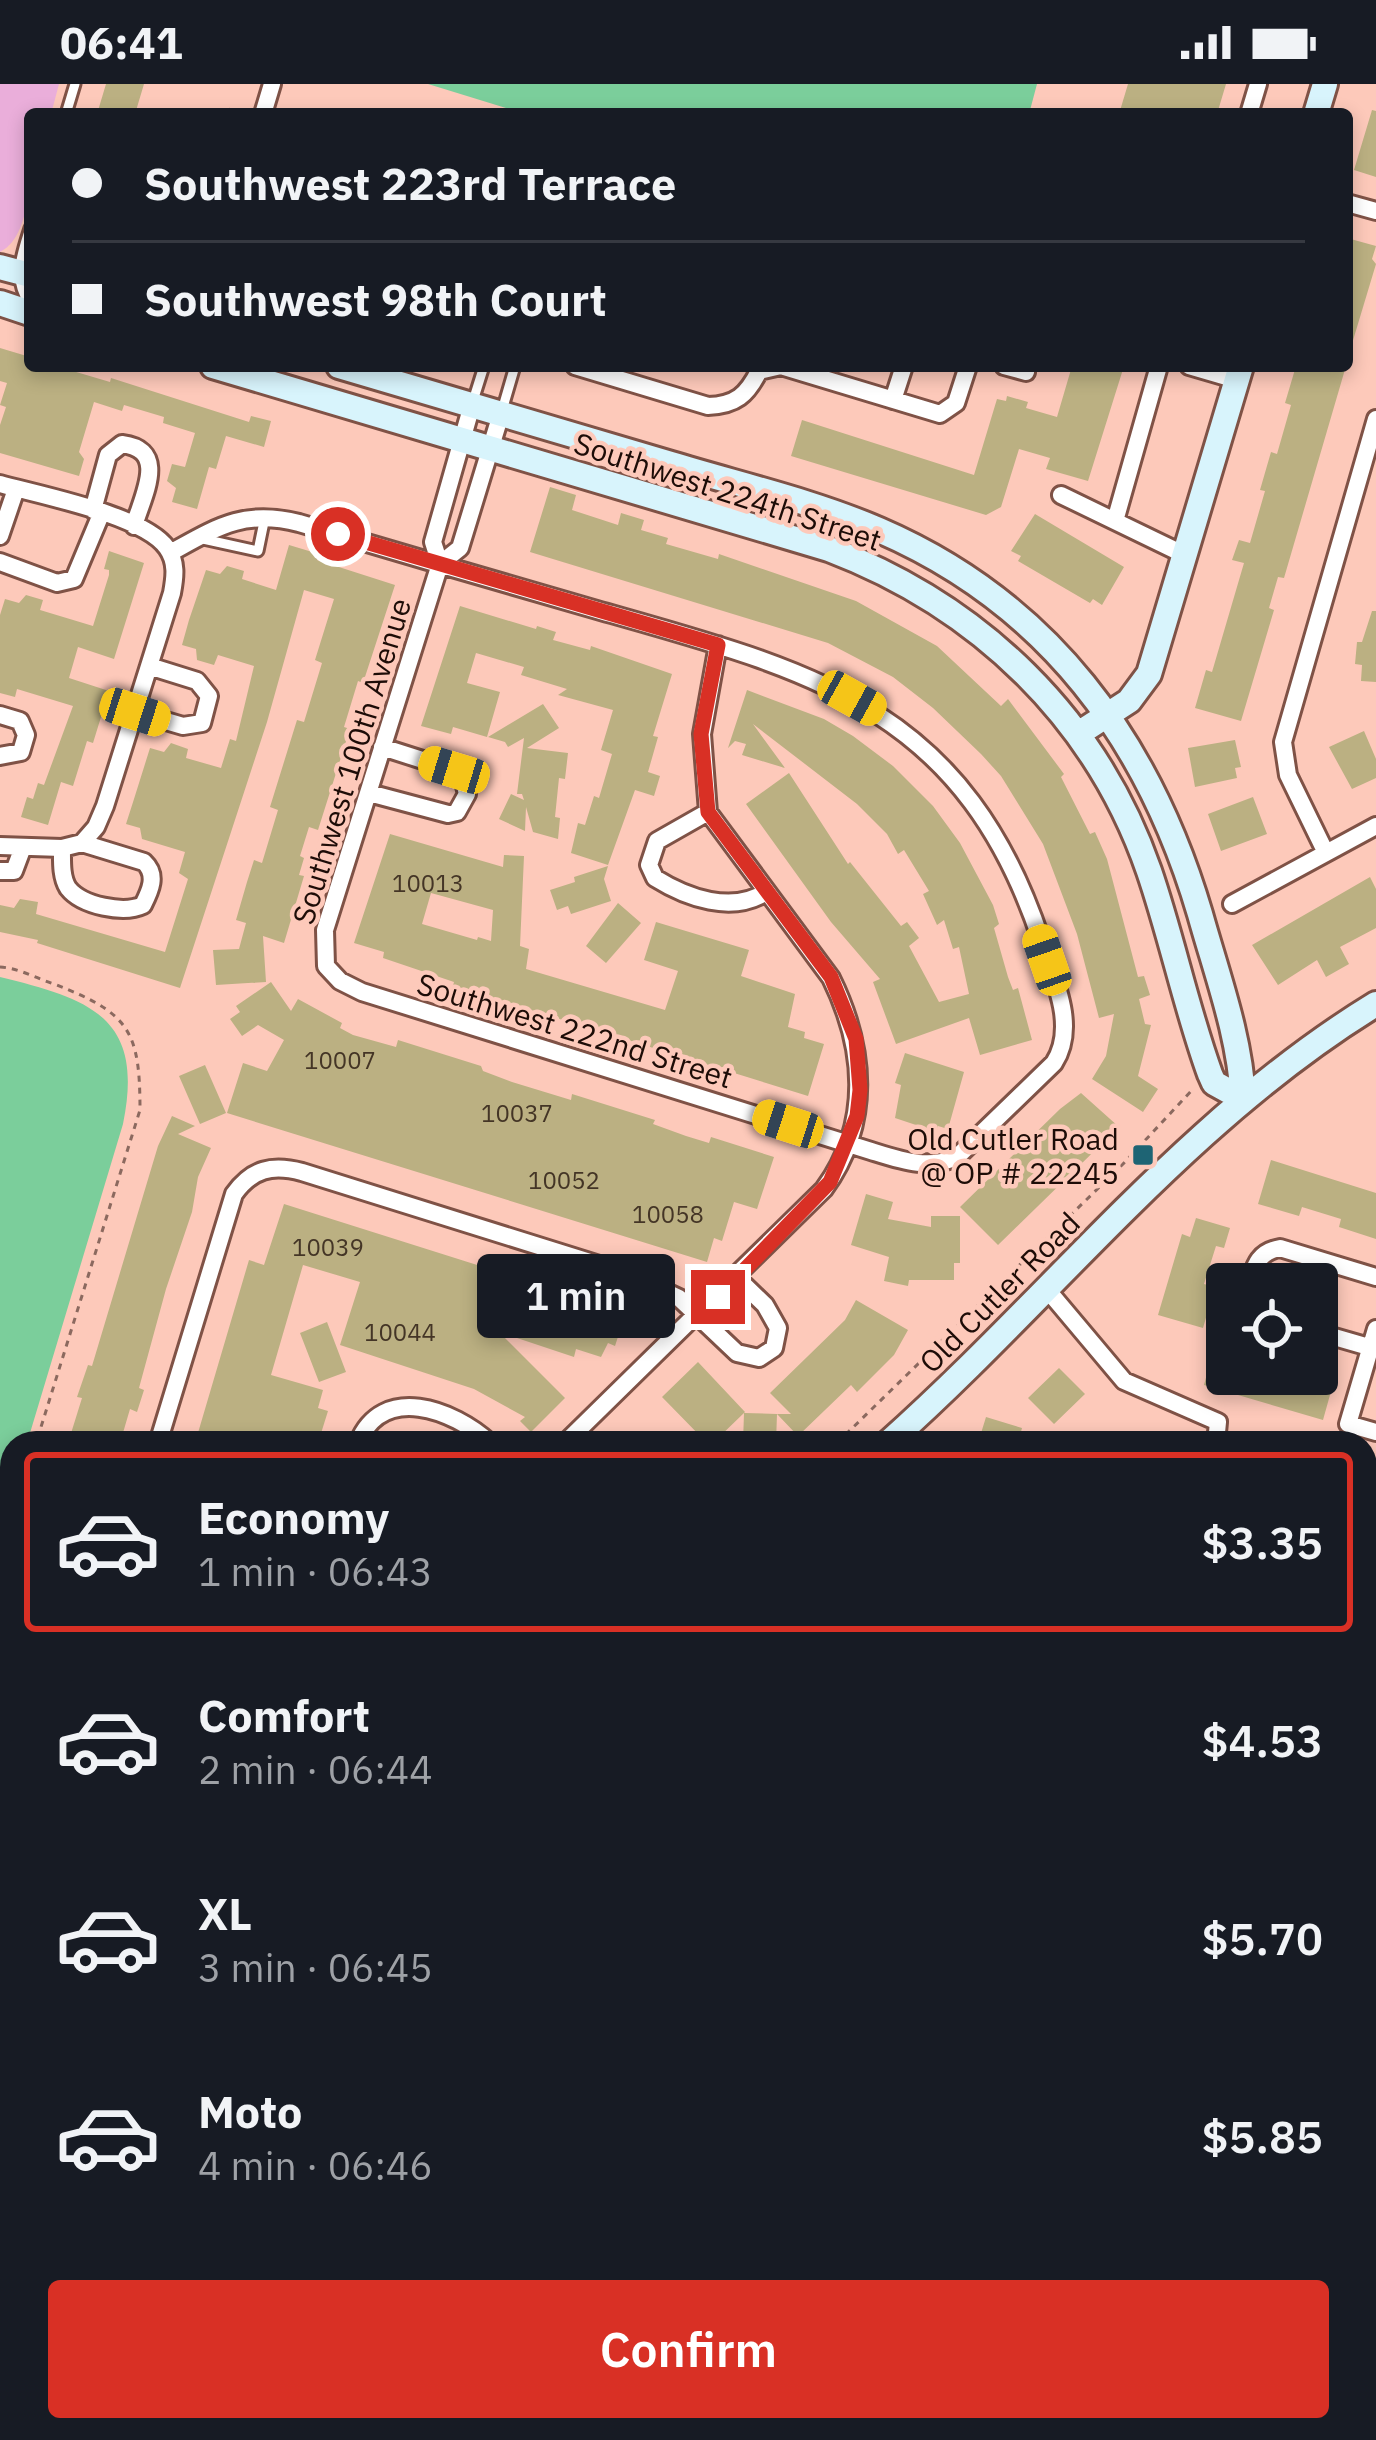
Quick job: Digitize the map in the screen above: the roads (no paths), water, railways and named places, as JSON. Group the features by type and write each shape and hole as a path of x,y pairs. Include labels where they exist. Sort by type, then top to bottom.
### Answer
{"street":[{"name":"Southwest 224th Street","path":"233,372 794,538 876,568 927,595 986,637 1039,686 1078,734 1113,789 1150,872 1210,1074 1214,1083 1243,1100"},
{"name":"Southwest 224th Street","path":"359,372 826,510 909,544 1016,615 1067,664 1109,715 1149,782 1179,850 1241,1055 1243,1100"},
{"path":"606,372 708,406 725,406 747,394 758,372"},
{"path":"801,372 940,414 956,403 966,372"},
{"path":"893,400 902,372"},
{"path":"1115,521 1157,372"},
{"path":"1078,734 1109,715 1145,682 1239,373"},
{"name":"Southwest 100th Avenue","path":"440,564 433,542 472,405"},
{"name":"Southwest 100th Avenue","path":"330,973 323,957 326,930 440,564 460,548 501,414"},
{"path":"1324,851 1288,775 1282,751 1284,732 1376,419"},
{"path":"0,562 57,583 74,580 109,455 122,444 143,449 149,458 134,526"},
{"path":"0,536 8,486 134,526 161,541 175,566 172,593 101,818 82,843"},
{"path":"1061,495 1185,555"},
{"path":"170,553 236,520 265,516 718,645 701,734 708,812 831,977 850,1016 860,1090 848,1143 824,1189 579,1431"},
{"name":"Southwest 222nd Street","path":"330,973 362,992 908,1162 948,1162 987,1130 1059,1055 1065,1029 1025,896 996,838 948,772 874,710 795,671 718,645"},
{"path":"135,712 183,727 202,724 209,696 204,688 149,666"},
{"path":"0,715 20,721 26,735 21,752 0,756"},
{"path":"369,793 448,814 458,812 467,794 463,778 454,770 382,747"},
{"path":"708,812 657,841 649,865 655,878 718,902 752,901 766,892"},
{"path":"1232,904 1376,826"},
{"path":"0,846 62,848 82,843 150,867 152,880 143,905 124,911 76,895 65,883 62,848"},
{"path":"0,872 14,872 23,847"},
{"name":"Old Cutler Road","path":"915,1431 1045,1287 1204,1132 1301,1054 1376,1004"},
{"path":"162,1431 234,1195 255,1173 274,1168 302,1172 628,1274 679,1298 737,1353 752,1358 770,1354 777,1337 774,1318 737,1278"},
{"path":"1255,1263 1264,1253 1280,1248 1331,1263"},
{"path":"1338,1265 1376,1276"},
{"path":"1045,1287 1124,1382 1218,1422 1217,1431"},
{"path":"1372,1431 1348,1424 1376,1329"},
{"path":"1338,1338 1373,1349"},
{"path":"365,1431 374,1415 390,1407 415,1408 474,1431"}],"lane":[{"path":"472,405 482,372"},
{"path":"501,414 513,372"},
{"path":"197,538 258,551 265,516"}],"place":[{"name":"Old Cutler Road @ OP # 22245","path":"1143,1155"}]}
